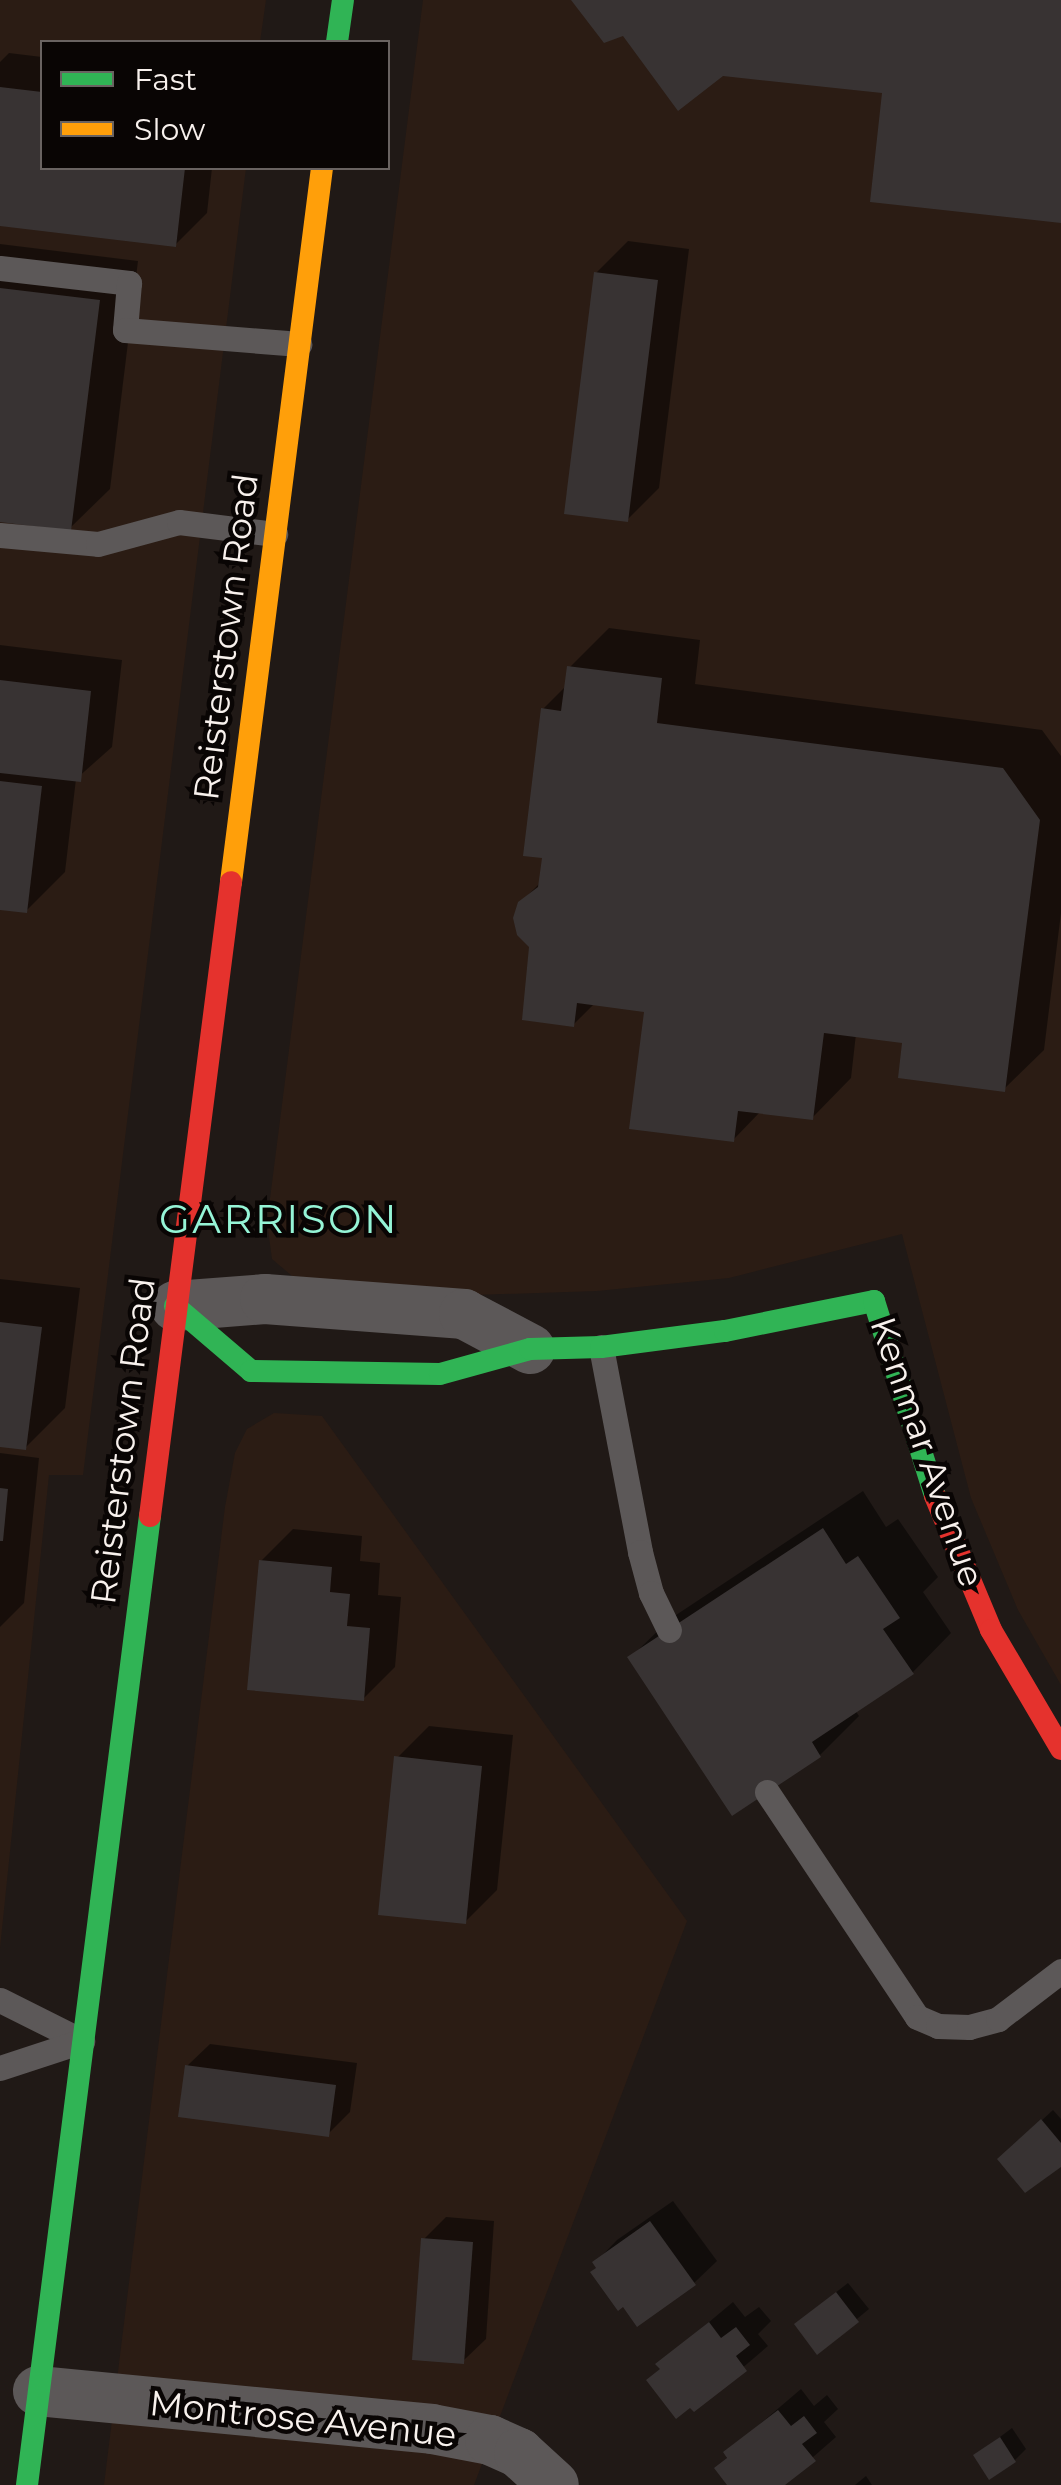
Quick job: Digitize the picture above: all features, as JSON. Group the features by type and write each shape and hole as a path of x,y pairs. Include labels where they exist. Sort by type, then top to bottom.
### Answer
{"main road":[{"path":"338,40 343,0"},
{"name":"Reisterstown Road","path":"26,2485 322,170"},
{"name":"Kenmar Avenue","path":"176,1306 250,1371 440,1374 530,1349 601,1346 725,1331 874,1301 940,1511 991,1630 1061,1749"}],"street":[{"path":"176,1306 265,1299 464,1314 530,1349"},
{"name":"Montrose Avenue","path":"38,2391 452,2433 490,2440 519,2453 554,2485"}],"lane":[{"path":"0,268 128,283 125,330 299,344"},
{"path":"0,535 98,544 179,522 275,534"},
{"path":"601,1346 640,1552 652,1593 670,1630"},
{"path":"767,1792 917,2017 938,2026 969,2028 998,2019 1061,1971"},
{"path":"0,2000 82,2041"},
{"path":"0,2068 82,2041"}],"shaded area":[{"path":"0,0 266,0 260,40 40,40 40,170 246,170 83,1475 49,1475 0,1948"},
{"path":"423,0 1061,0 1061,1685 1018,1610 971,1498 902,1234 729,1278 597,1291 443,1296 305,1287 272,1259 267,1222"},
{"path":"274,1413 322,1416 687,1921 474,2485 104,2485 225,1507 235,1453 247,1429"}],"building":[{"path":"571,0 1061,0 1061,223 870,202 882,93 723,76 678,111 623,36 604,43"},
{"path":"0,87 40,92 40,170 185,170 176,247 0,226"},
{"path":"594,272 658,280 628,522 564,514"},
{"path":"0,288 100,300 71,531 0,522"},
{"path":"567,666 662,678 657,723 1003,768 1040,820 1005,1092 898,1078 902,1043 824,1033 813,1120 738,1111 734,1142 629,1129 644,1012 577,1003 574,1027 522,1020 529,947 517,935 513,918 518,902 538,887 542,858 523,856 541,708 561,711"},
{"path":"0,680 91,691 81,782 0,773"},
{"path":"0,781 42,786 27,913 0,910"},
{"path":"0,1322 42,1327 26,1450 0,1447"},
{"path":"0,1488 8,1489 3,1541 0,1541"},
{"path":"823,1528 846,1564 858,1556 900,1618 883,1629 914,1674 812,1742 821,1757 732,1816 627,1657"},
{"path":"259,1560 332,1567 330,1592 350,1594 347,1626 370,1628 364,1701 247,1690"},
{"path":"394,1756 482,1766 466,1924 378,1915"},
{"path":"185,2065 336,2085 329,2137 178,2117"},
{"path":"1041,2119 1061,2143 1061,2167 1025,2193 997,2159"},
{"path":"650,2221 696,2285 637,2327 623,2307 618,2311 590,2272 596,2268 592,2262"},
{"path":"421,2238 473,2242 464,2364 412,2360"},
{"path":"836,2292 859,2322 817,2355 794,2324"},
{"path":"709,2322 721,2338 736,2327 750,2345 736,2356 747,2371 694,2412 690,2408 676,2419 646,2380 660,2369 655,2364"},
{"path":"778,2410 791,2426 804,2416 817,2433 802,2444 816,2461 785,2485 727,2485 714,2468 727,2458 723,2452"},
{"path":"1000,2437 1016,2462 989,2480 973,2455"}],"traffic: fast":[{"path":"337,40 343,0"},
{"path":"175,1306 251,1371 440,1374 530,1349 601,1347 725,1331 874,1301 935,1496"},
{"path":"27,2485 150,1516"}],"traffic: slow":[{"path":"231,882 322,170"}],"traffic: jam":[{"path":"150,1516 231,882"},
{"path":"935,1496 991,1630 1061,1749"}],"district":[{"name":"GARRISON","path":"279,1219"}]}
